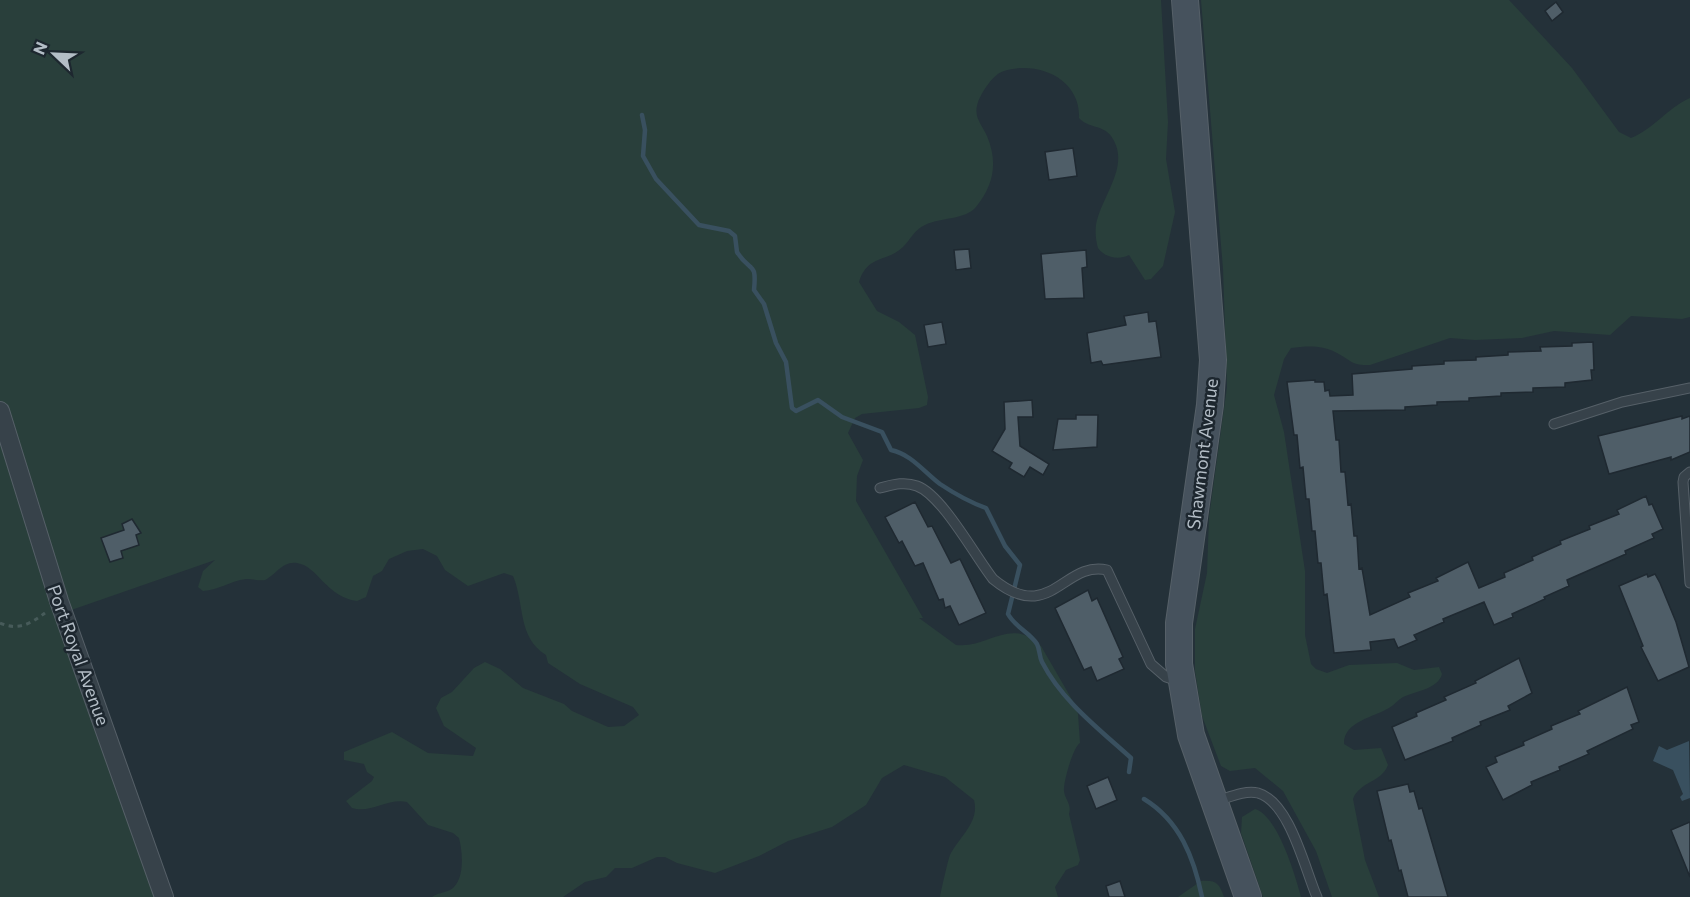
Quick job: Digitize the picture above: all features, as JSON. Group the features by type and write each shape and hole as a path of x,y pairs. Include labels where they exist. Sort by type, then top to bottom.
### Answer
{"main road":[{"name":"Shawmont Avenue","path":"1185,0 1214,360 1210,405 1179,623 1180,682 1191,735 1248,897"}],"street":[{"name":"Port Royal Avenue","path":"0,411 60,605 164,897"}],"lane":[{"path":"1554,424 1622,402 1690,388"},
{"path":"1690,472 1684,477 1683,482 1690,583"},
{"path":"880,488 908,483 932,495 986,571 1002,586 1027,597 1041,596 1095,569 1107,570 1151,663 1166,677 1180,682"},
{"path":"1215,801 1256,793 1272,801 1297,842 1317,897"}],"path":[{"path":"0,623 12,627 25,626 60,605"}],"green space":[{"path":"0,0 1161,0 1168,122 1166,159 1175,212 1163,266 1151,279 1145,280 1129,255 1112,257 1104,254 1098,248 1096,225 1117,169 1117,147 1111,136 1108,132 1079,118 1078,104 1065,83 1043,71 1017,68 1004,71 992,79 978,102 977,116 987,136 993,164 990,182 982,199 966,214 931,222 921,227 897,252 867,267 859,282 877,311 899,322 915,335 928,397 927,405 919,408 862,414 855,418 848,433 863,460 857,476 856,501 923,618 919,618 956,645 978,643 1009,634 1019,634 1030,638 1041,646 1078,714 1080,743 1074,751 1069,766 1064,791 1080,860 1078,865 1066,870 1055,887 1058,897 940,897 950,855 968,829 974,815 974,800 945,777 904,765 882,778 866,805 832,827 788,841 759,856 715,873 677,863 665,857 657,857 632,868 615,868 606,877 585,882 563,897 432,897 450,890 458,881 462,867 459,838 453,833 428,825 407,802 393,802 366,809 352,808 346,801 374,777 367,772 364,764 344,760 344,752 392,732 428,753 473,756 476,748 444,726 436,708 441,698 452,692 474,668 485,662 500,669 523,688 564,704 572,711 608,727 624,726 639,715 633,707 580,684 548,663 546,655 530,639 513,576 504,573 468,586 445,570 437,556 423,549 407,551 389,559 382,571 373,576 366,597 357,601 338,594 311,570 297,563 283,566 265,580 246,579 203,591 198,587 203,571 215,560 57,615 157,897 0,897"},
{"path":"1201,0 1509,0 1572,68 1619,132 1631,138 1690,98 1690,317 1682,319 1631,316 1610,335 1554,331 1522,338 1475,340 1450,338 1370,365 1355,363 1325,348 1314,347 1291,348 1284,359 1274,395 1284,432 1305,571 1305,635 1311,664 1316,669 1327,673 1349,665 1397,663 1414,670 1439,667 1442,674 1436,683 1426,689 1403,697 1389,708 1360,721 1348,730 1345,737 1344,744 1354,750 1381,748 1388,765 1381,775 1360,789 1353,799 1365,860 1379,897 1332,897 1316,851 1283,791 1255,768 1230,771 1221,766 1202,716 1195,671 1195,629 1207,573 1209,517 1227,387 1223,269"},
{"path":"1255,809 1263,814 1278,834 1290,861 1301,897 1263,897 1241,833 1242,817"},
{"path":"1201,881 1216,883 1224,897 1178,897"}],"water":[{"path":"1689,741 1690,798 1682,801 1680,797 1683,794 1673,770 1653,761 1659,746 1667,750"}],"building":[{"path":"1556,2 1563,12 1552,21 1545,11"},
{"path":"1073,148 1077,176 1049,180 1045,152"},
{"path":"969,249 971,268 956,270 954,250"},
{"path":"1086,250 1087,267 1082,268 1084,298 1045,299 1041,254"},
{"path":"1148,312 1149,322 1156,321 1161,357 1103,365 1101,361 1091,363 1087,333 1126,325 1124,316"},
{"path":"942,322 946,344 928,347 924,325"},
{"path":"1593,342 1592,380 1565,383 1565,387 1533,388 1533,392 1501,393 1501,396 1469,398 1469,401 1437,402 1437,405 1405,407 1405,410 1333,411 1336,440 1339,440 1341,472 1345,472 1348,505 1351,504 1354,536 1357,536 1359,569 1362,568 1370,615 1410,597 1408,593 1438,581 1436,578 1468,562 1479,588 1505,577 1504,573 1561,544 1560,541 1590,529 1589,526 1619,514 1617,510 1646,496 1663,529 1652,534 1654,538 1625,551 1626,554 1567,580 1569,586 1494,625 1484,602 1443,619 1444,622 1414,635 1417,640 1398,648 1394,639 1370,642 1371,650 1334,653 1327,594 1324,595 1315,531 1312,531 1309,499 1306,499 1303,467 1300,468 1297,435 1294,435 1287,382 1315,380 1315,382 1324,382 1325,391 1329,390 1330,396 1353,395 1352,374 1412,369 1412,366 1444,364 1444,361 1476,360 1476,357 1508,355 1508,352 1541,351 1540,347 1572,346 1572,343"},
{"path":"1032,400 1033,417 1018,417 1020,446 1049,464 1043,475 1030,467 1024,477 1009,468 1012,463 992,451 1005,429 1004,402"},
{"path":"1076,415 1098,415 1097,447 1053,450 1058,419 1076,419"},
{"path":"1682,416 1682,419 1690,416 1690,452 1671,460 1671,457 1609,474 1598,436"},
{"path":"915,502 928,527 932,526 951,563 960,559 986,613 959,625 950,606 945,608 943,599 939,600 923,563 915,566 902,541 899,543 885,517"},
{"path":"132,519 141,533 136,535 139,545 121,551 123,558 110,562 101,538 124,530 122,524"},
{"path":"1647,574 1648,577 1655,574 1660,583 1676,622 1689,667 1658,681 1641,647 1643,646 1619,586"},
{"path":"1088,590 1092,601 1097,598 1123,657 1119,659 1124,669 1097,681 1091,667 1084,670 1055,608"},
{"path":"1519,658 1532,693 1508,706 1510,710 1480,722 1481,725 1452,738 1453,741 1405,760 1392,727 1417,716 1416,713 1446,700 1444,697 1476,683 1475,681"},
{"path":"1627,687 1639,722 1631,725 1633,729 1587,751 1589,754 1559,767 1560,770 1531,782 1532,785 1503,800 1486,767 1497,762 1495,757 1524,745 1523,742 1552,729 1551,726 1580,714 1578,711"},
{"path":"1108,777 1117,800 1096,809 1087,786"},
{"path":"1408,784 1410,792 1414,791 1419,809 1422,808 1448,897 1408,897 1391,840 1389,841 1377,791"},
{"path":"1690,822 1690,877 1671,830"},
{"path":"1120,881 1125,897 1109,897 1106,886"}],"waterway":[{"path":"642,115 645,130 643,156 656,179 699,225 729,231 735,236 737,252 753,270 754,290 764,304 776,343 786,362 792,408 796,411 818,400 842,417 882,432 891,450 911,459 951,491 986,508 1005,546 1020,565 1008,614 1037,644 1042,662 1050,676 1071,702 1131,758 1129,772"},
{"path":"1144,799 1167,818 1176,829 1195,868 1202,897"}]}
